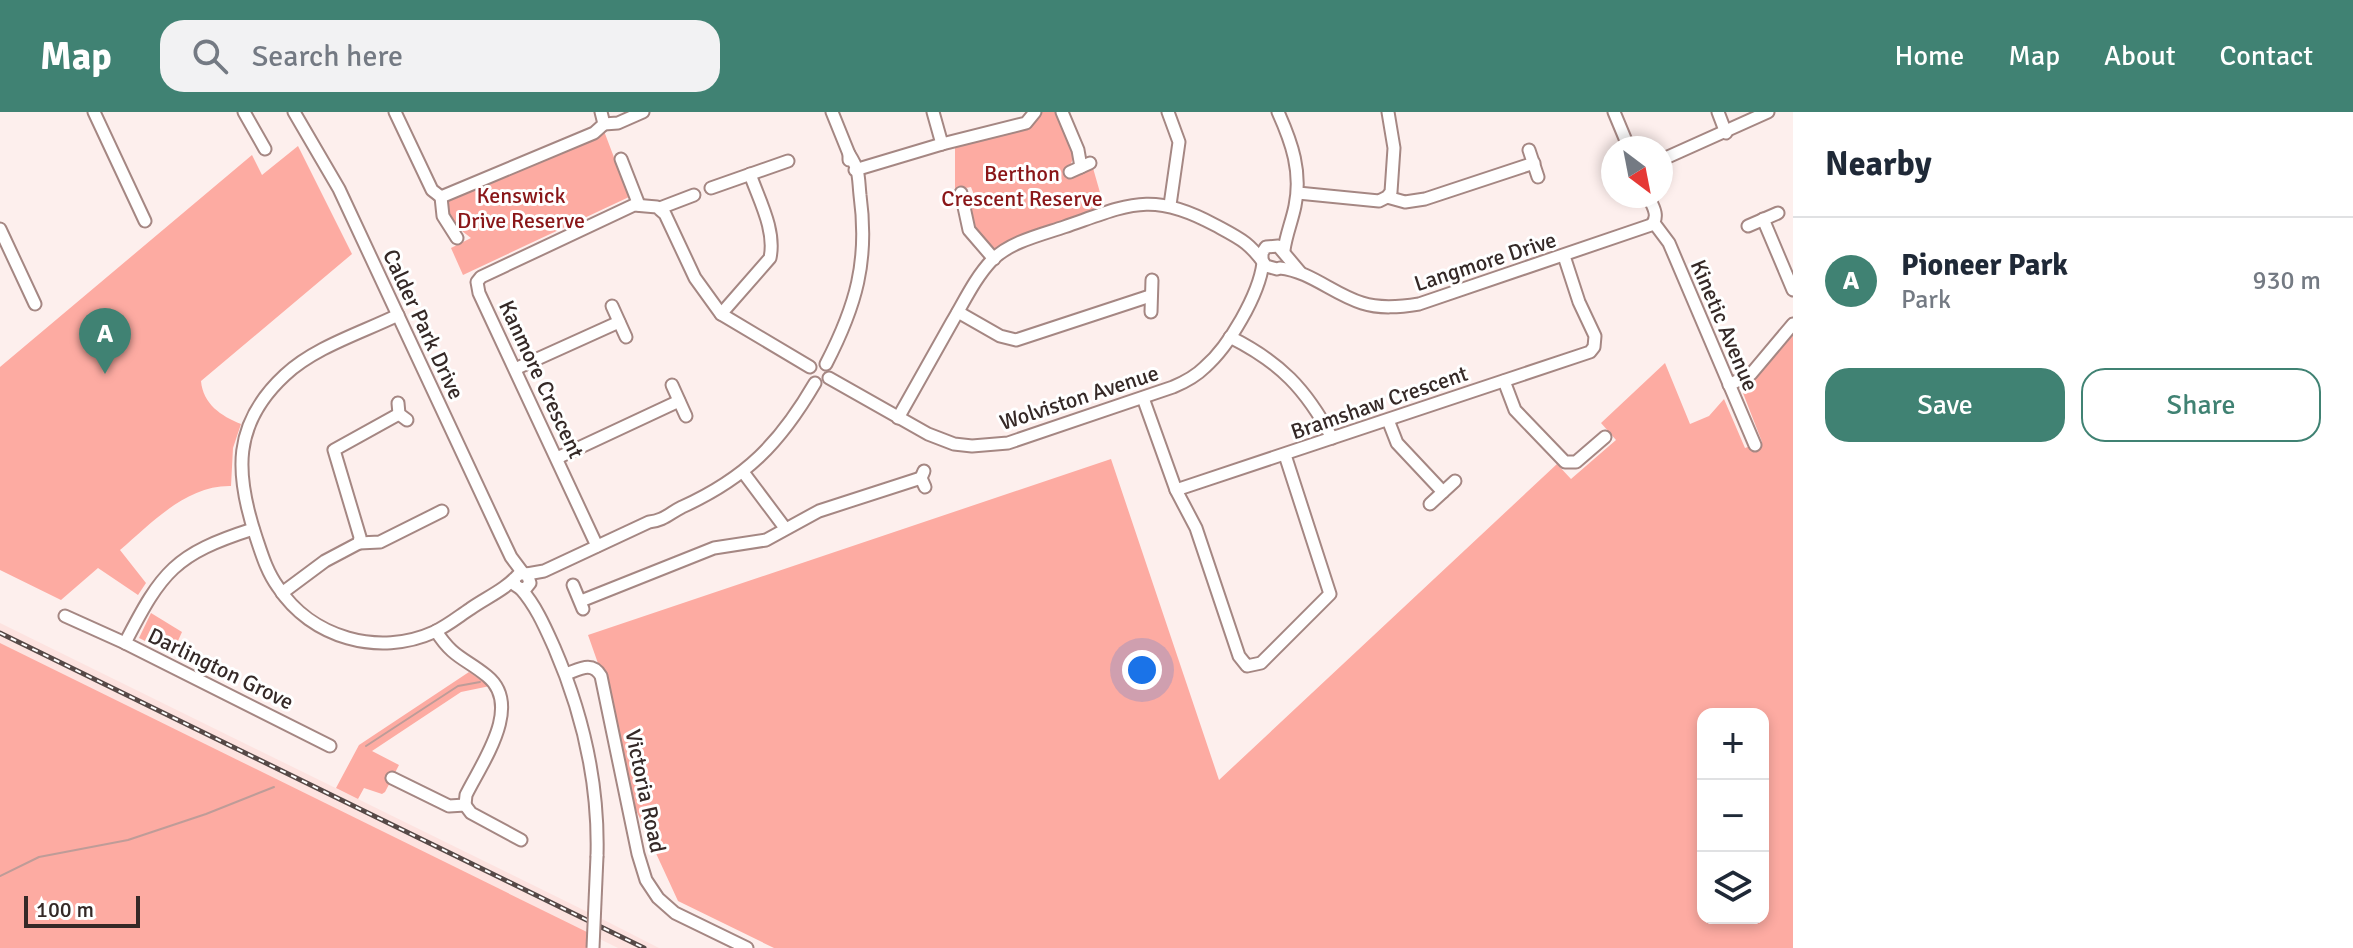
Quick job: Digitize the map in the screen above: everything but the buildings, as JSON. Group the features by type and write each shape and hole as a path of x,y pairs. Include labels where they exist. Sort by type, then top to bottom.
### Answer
{"street":[{"path":"94,112 145,221"},
{"path":"244,112 265,149"},
{"name":"Calder Park Drive","path":"294,112 339,189 566,674 584,729 590,762 597,856 593,948"},
{"path":"395,112 432,190 441,197 443,216 457,238"},
{"path":"441,197 594,133 603,118 618,123 643,112"},
{"path":"826,364 847,322 864,247 860,194 855,181 857,169 849,159 832,112"},
{"path":"933,112 942,144"},
{"path":"857,169 1014,124 1032,112"},
{"path":"1062,112 1078,150 1080,167"},
{"path":"1168,112 1179,142 1170,205"},
{"path":"1247,242 1269,268 1278,268 1286,260 1284,252 1298,193 1294,150 1278,112"},
{"path":"1614,112 1624,136"},
{"path":"1718,112 1726,133"},
{"path":"1673,155 1768,112"},
{"path":"1298,193 1379,201 1387,197 1391,192 1394,148 1390,116"},
{"path":"1529,150 1538,177"},
{"path":"621,159 639,205 660,208 694,195"},
{"path":"711,188 788,161"},
{"path":"1387,197 1405,202 1425,199 1534,163"},
{"path":"721,314 770,258 773,246 750,174"},
{"path":"962,193 969,230 994,259"},
{"path":"898,418 973,284 994,259 1023,242 1110,211 1146,203 1170,205 1247,242 1271,245 1284,252"},
{"name":"Kanmore Crescent","path":"597,546 477,285 479,279 639,205"},
{"path":"660,208 695,278 721,314 810,367"},
{"path":"1654,208 1654,223"},
{"path":"1748,226 1778,213"},
{"path":"1763,219 1793,290"},
{"name":"Langmore Drive","path":"1278,268 1301,272 1364,304 1401,307 1419,304 1564,256 1654,223"},
{"name":"Kinetic Avenue","path":"1654,223 1669,243 1755,445"},
{"path":"0,229 35,304"},
{"path":"1262,262 1262,253 1288,230"},
{"name":"Langmore Drive","path":"1284,252 1301,272"},
{"name":"Bramshaw Crescent","path":"1176,490 1585,354 1594,347 1595,336 1579,302 1564,256"},
{"name":"Wolviston Avenue","path":"829,378 944,441 972,446 1008,443 1143,398 1191,378 1221,351 1230,337 1259,284 1262,262"},
{"name":"Wolviston Avenue","path":"1259,284 1278,268"},
{"path":"1151,312 1152,280"},
{"path":"958,312 1000,336 1016,340 1150,296"},
{"path":"612,306 626,337"},
{"path":"398,315 305,359 286,374 262,402 241,455 243,495 253,529 265,563 282,593 313,622 354,641 390,643 436,631 502,591 649,522 660,513 677,510 710,494 743,472 784,433 815,383"},
{"path":"515,369 619,322"},
{"path":"1729,385 1751,374 1793,324"},
{"path":"1230,337 1282,369 1317,408 1332,438"},
{"path":"810,367 819,362 830,369 825,382 815,383"},
{"path":"810,367 810,378 815,383"},
{"path":"1504,381 1515,410 1565,462 1576,462 1605,437"},
{"path":"672,385 686,416"},
{"path":"1143,398 1176,490 1196,528 1239,656 1247,666 1261,663 1330,594 1285,455"},
{"path":"557,458 679,401"},
{"path":"359,543 360,537 334,450 401,413"},
{"path":"1388,420 1401,448 1443,492"},
{"path":"743,472 785,528"},
{"path":"573,585 582,605 714,548 758,543 832,506 923,479"},
{"path":"1430,504 1455,481"},
{"path":"282,593 325,561 359,543 380,542 444,509"},
{"name":"Darlington Grove","path":"253,529 208,544 179,562 148,598 125,643 330,746"},
{"path":"65,616 125,643"},
{"path":"436,631 451,652 493,681 502,702 500,726 466,795 465,805 471,813 521,840"},
{"name":"Victoria Road","path":"566,674 588,666 596,669 601,676 638,854 650,887 675,913 747,948"},
{"path":"392,778 449,806 465,805"}],"shaded area":[{"path":"0,623 659,948 618,948 0,644"}],"green space":[{"name":"Berthon Crescent Reserve","path":"1039,112 1057,112 1073,148 1072,162 1068,168 1072,176 1093,168 1105,210 995,251 971,229 965,205 974,195 971,187 955,190 955,145"},
{"name":"Kenswick Drive Reserve","path":"604,131 629,197 463,275 451,248 471,238 453,224 444,210 447,201"},
{"path":"298,146 352,254 201,381 209,403 241,424 233,448 231,486 215,487 185,499 120,550 146,583 138,595 98,568 61,600 0,570 0,367 252,155 262,175"},
{"path":"1793,335 1793,948 774,948 678,901 624,784 613,706 588,635 1111,459 1219,780 1557,464 1571,479 1616,440 1601,423 1665,363 1690,424 1709,416 1724,399 1745,448 1762,442 1743,393"},
{"path":"151,613 182,632 172,654 139,638"},
{"path":"0,643 591,934 590,948 0,948"},
{"path":"469,672 490,686 461,692 372,751 399,765 385,792 382,794 364,788 358,799 336,788 359,745"}],"waterway":[{"path":"366,746 458,686 480,682"},
{"path":"0,876 39,857 128,840 274,787"}],"railway":[{"path":"0,633 644,948"}],"place":[{"name":"Pioneer Park","path":"105,374"}]}
